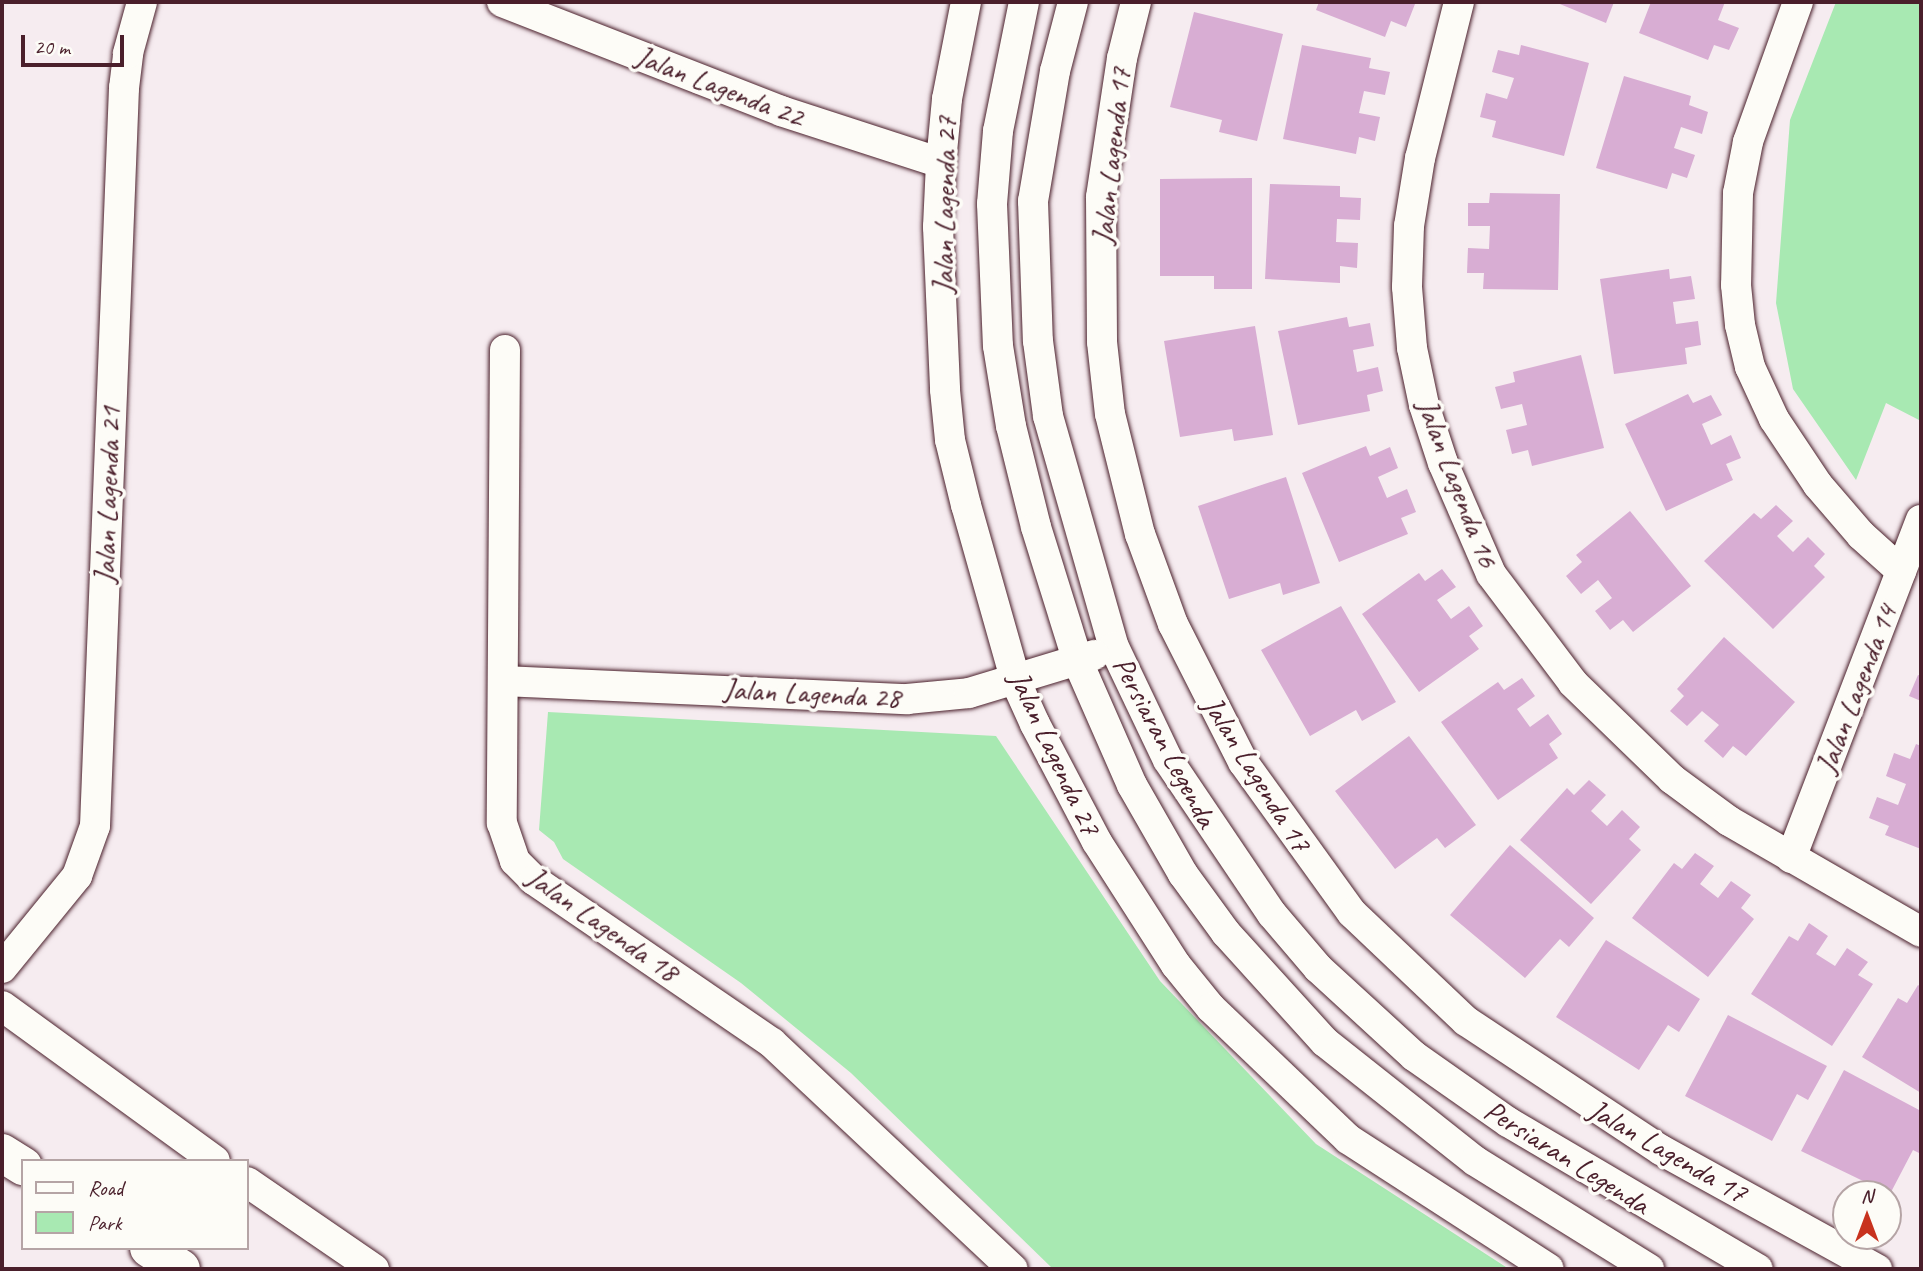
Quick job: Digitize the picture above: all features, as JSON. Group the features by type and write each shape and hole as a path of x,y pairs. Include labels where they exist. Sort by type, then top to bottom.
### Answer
{"street":[{"name":"Jalan Lagenda 21","path":"2,997 5,966 77,876 95,826 124,88 128,53 142,2"},
{"name":"Jalan Lagenda 22","path":"502,2 781,111 942,163"},
{"name":"Jalan Lagenda 27","path":"966,2 947,99 938,227 950,440 1016,682 1097,842 1176,965 1211,1008 1348,1139 1549,1269"},
{"name":"Persiaran Legenda","path":"1024,2 998,131 992,204 998,346 1011,426 1036,527 1078,662 1132,785 1184,874 1281,998 1325,1042 1475,1161 1649,1269"},
{"name":"Persiaran Legenda","path":"1073,2 1043,131 1034,201 1034,272 1048,416 1114,647 1168,760 1224,848 1272,914 1356,1006 1414,1056 1508,1122 1758,1269"},
{"name":"Jalan Lagenda 17","path":"1136,2 1122,58 1101,197 1107,392 1140,534 1173,624 1242,762 1352,913 1466,1021 1661,1150 1877,1269"},
{"name":"Jalan Lagenda 16","path":"1459,2 1420,158 1407,275 1412,348 1443,463 1491,574 1573,683 1672,779 1791,858 1921,932"},
{"path":"1798,2 1748,142 1738,193 1736,285 1740,325 1750,367 1774,419 1818,485 1901,571"},
{"name":"Jalan Lagenda 18","path":"505,350 502,823 515,861 534,880 772,1043 1013,1269"},
{"name":"Jalan Lagenda 14","path":"1791,858 1921,520"},
{"name":"Jalan Lagenda 28","path":"503,681 907,699 969,694 1078,662 1114,647"},
{"path":"2,1006 212,1159"},
{"path":"2,1153 21,1165"},
{"path":"248,1183 374,1269"},
{"path":"152,1250 181,1269"}],"green space":[{"path":"1836,2 1921,2 1921,413 1919,420 1886,403 1856,480 1793,389 1776,303 1790,120"},
{"path":"548,712 996,736 1160,981 1316,1144 1509,1269 1053,1269 851,1073 741,983 563,859 554,842 539,830"}],"building":[{"path":"1319,2 1415,4 1406,27 1391,21 1385,37 1316,10"},
{"path":"1555,2 1614,2 1606,23"},
{"path":"1651,2 1725,2 1718,20 1739,28 1729,50 1714,45 1708,60 1639,33"},
{"path":"1194,12 1283,34 1257,141 1219,132 1222,120 1170,107"},
{"path":"1302,45 1371,58 1369,68 1390,72 1385,95 1364,91 1359,113 1380,117 1375,141 1359,137 1356,154 1283,139"},
{"path":"1521,45 1589,63 1564,156 1492,137 1496,121 1480,117 1486,93 1507,99 1514,78 1492,72 1498,50 1519,55"},
{"path":"1624,76 1691,96 1689,105 1708,112 1702,134 1681,127 1674,148 1695,155 1687,178 1672,173 1667,189 1596,168"},
{"path":"1252,178 1252,289 1214,289 1214,276 1160,276 1160,179"},
{"path":"1270,184 1340,186 1340,197 1361,198 1360,220 1337,219 1336,242 1358,243 1357,268 1340,266 1340,283 1265,279"},
{"path":"1490,193 1560,194 1558,290 1483,289 1484,273 1467,273 1468,248 1489,249 1490,226 1468,226 1468,203 1489,203"},
{"path":"1669,269 1670,279 1691,276 1695,299 1673,302 1676,324 1698,321 1701,345 1685,348 1687,364 1614,374 1600,279"},
{"path":"1347,317 1349,327 1370,323 1374,346 1353,350 1357,372 1378,367 1383,391 1367,395 1370,411 1298,425 1278,331"},
{"path":"1255,326 1273,435 1234,441 1232,429 1180,437 1164,341"},
{"path":"1581,355 1604,448 1532,466 1528,450 1512,454 1506,430 1527,425 1522,404 1501,409 1495,387 1515,382 1513,372"},
{"path":"1688,394 1693,403 1711,395 1722,415 1702,424 1711,445 1731,435 1741,458 1726,464 1733,480 1666,511 1625,424"},
{"path":"1366,446 1370,456 1390,447 1398,468 1378,477 1387,498 1407,489 1416,512 1401,518 1408,534 1339,562 1302,473"},
{"path":"1286,477 1320,583 1283,595 1280,583 1229,599 1198,506"},
{"path":"1776,505 1793,521 1777,536 1793,552 1808,537 1825,554 1814,566 1825,577 1773,629 1704,561 1754,513 1761,519"},
{"path":"1630,511 1691,586 1633,632 1623,620 1610,630 1595,611 1612,598 1598,580 1581,594 1566,576 1582,562 1576,555"},
{"path":"1442,569 1456,587 1437,600 1451,619 1469,606 1483,626 1469,636 1479,649 1419,692 1362,614 1419,573 1425,581"},
{"path":"1341,606 1396,702 1362,721 1356,710 1310,736 1261,650"},
{"path":"1724,637 1795,702 1746,756 1733,746 1723,758 1704,741 1719,725 1702,711 1687,726 1670,711 1684,696 1677,689"},
{"path":"1918,675 1921,676 1921,701 1909,696"},
{"path":"1522,678 1535,696 1517,709 1530,727 1548,714 1562,734 1549,744 1558,758 1498,800 1441,722 1498,682 1504,690"},
{"path":"1409,736 1476,825 1445,848 1437,838 1395,869 1335,791"},
{"path":"1916,744 1921,746 1921,849 1885,835 1889,826 1869,818 1877,797 1898,805 1906,784 1886,776 1894,753 1910,759"},
{"path":"1589,780 1606,795 1591,811 1607,826 1622,810 1640,827 1629,839 1641,850 1591,904 1520,840 1567,788 1574,795"},
{"path":"1510,845 1594,918 1569,947 1560,939 1525,978 1450,915"},
{"path":"1695,853 1714,866 1700,884 1718,898 1731,881 1751,895 1741,908 1754,919 1708,977 1632,918 1674,863 1682,869"},
{"path":"1809,923 1828,936 1816,954 1835,966 1847,948 1868,962 1858,975 1873,984 1832,1046 1751,994 1789,936 1798,941"},
{"path":"1606,940 1700,999 1679,1032 1668,1025 1639,1070 1556,1017"},
{"path":"1918,985 1921,987 1921,1093 1862,1057 1898,998 1907,1003"},
{"path":"1728,1015 1827,1066 1808,1100 1797,1094 1772,1141 1685,1096"},
{"path":"1844,1070 1921,1111 1921,1154 1913,1150 1897,1180 1861,1180 1801,1151"}]}
